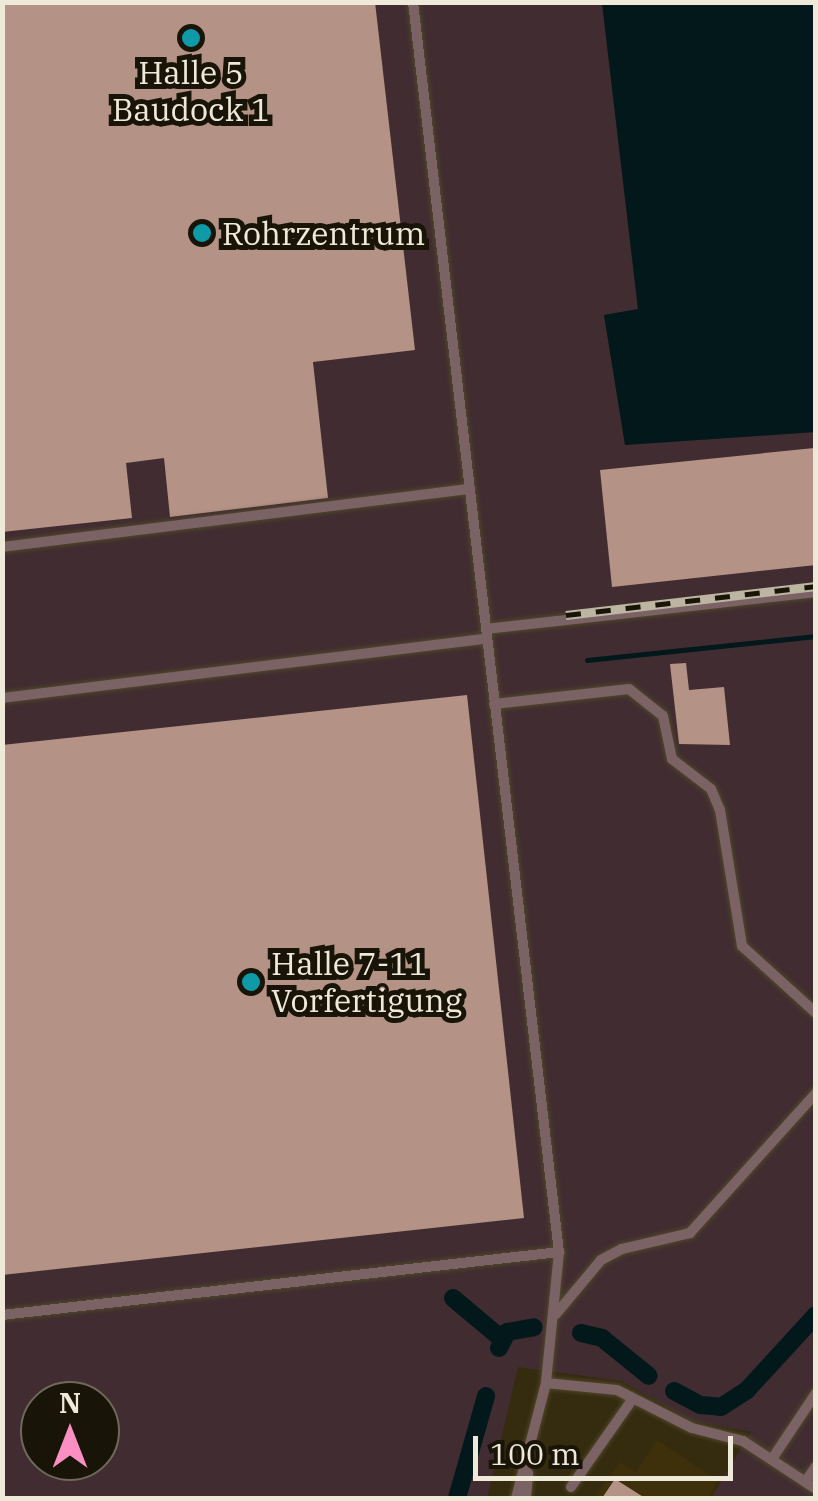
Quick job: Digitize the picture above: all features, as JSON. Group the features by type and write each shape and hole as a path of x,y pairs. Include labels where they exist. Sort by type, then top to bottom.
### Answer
{"lane":[{"path":"414,2 559,1252 546,1383 516,1498"},
{"path":"2,547 469,488"},
{"path":"2,698 816,592"},
{"path":"494,704 629,690 663,716 672,759 711,789 720,810 742,946 816,1013"},
{"path":"553,1320 601,1260 622,1249 690,1233 816,1093"},
{"path":"2,1315 559,1252"},
{"path":"546,1383 589,1382 748,1444 810,1485 816,1466"},
{"path":"772,1459 816,1393"},
{"path":"571,1488 632,1400"},
{"path":"526,1498 531,1442"}],"shaded area":[{"path":"3,3 602,3 638,310 604,315 625,445 815,432 815,1498 711,1498 751,1432 692,1421 621,1381 518,1367 487,1498 3,1498"},
{"path":"602,3 815,3 815,432 625,445 604,315 638,309"},
{"path":"657,1440 718,1481 708,1498 594,1498 620,1462 636,1472"}],"building":[{"name":"Rohrzentrum","path":"2,2 375,2 415,350 313,362 328,498 170,517 164,458 126,463 132,518 2,532"},
{"path":"814,448 816,565 612,587 600,470"},
{"path":"686,663 689,690 724,687 730,745 679,744 670,664"},
{"name":"Halle 7-11 Vorfertigung","path":"467,695 524,1218 2,1275 2,745"},
{"path":"615,1479 645,1498 602,1498"}],"waterway":[{"path":"587,660 816,636"},
{"path":"453,1298 503,1340"},
{"path":"674,1391 700,1405 721,1407 747,1390 816,1315"},
{"path":"499,1348 507,1332 534,1327"},
{"path":"581,1333 602,1338 649,1376"},
{"path":"457,1498 486,1396"}],"railway":[{"path":"566,615 816,586"}],"place":[{"name":"Halle 5 Baudock 1","path":"191,38"},
{"name":"Rohrzentrum","path":"202,233"},
{"name":"Halle 7-11 Vorfertigung","path":"251,982"}]}
